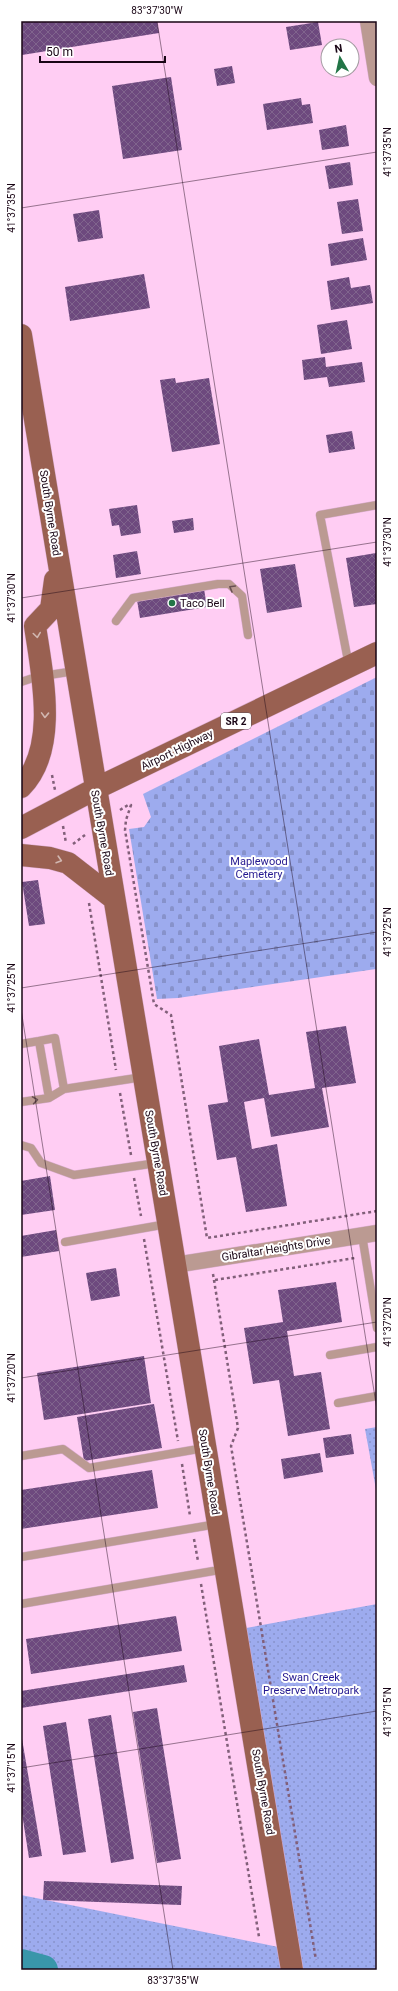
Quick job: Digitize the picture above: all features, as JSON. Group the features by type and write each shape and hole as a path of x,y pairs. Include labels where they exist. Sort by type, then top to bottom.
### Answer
{"main road":[{"name":"South Byrne Road","path":"21,335 95,790 292,1970"},
{"path":"21,787 27,781 38,758 45,729 46,696 35,626 51,609 58,561"},
{"name":"Airport Highway","path":"21,828 95,790 377,653"},
{"path":"21,855 62,860 113,898"}],"street":[{"path":"368,21 377,78"},
{"name":"Gibraltar Heights Drive","path":"175,1265 369,1234"}],"lane":[{"path":"350,666 320,515 377,505"},
{"path":"116,621 133,598 218,584 229,584 242,596 248,635"},
{"path":"21,682 76,670"},
{"path":"21,1044 55,1038 64,1089"},
{"path":"39,1041 49,1098"},
{"path":"21,1102 49,1098 64,1089 143,1077"},
{"path":"21,1145 30,1148 41,1163 74,1175 158,1162"},
{"path":"65,1242 168,1224"},
{"path":"369,1234 366,1256 377,1328"},
{"path":"330,1355 377,1347"},
{"path":"338,1403 377,1396"},
{"path":"21,1456 63,1449 89,1468 205,1448"},
{"path":"21,1557 218,1523"},
{"path":"21,1604 225,1569"}],"path":[{"path":"52,773 67,848 101,823 128,805 131,805 126,820 125,830 154,1004 171,1015 207,1238 209,1238 238,1428 231,1446 316,1960"},
{"path":"84,875 259,1937"},
{"path":"209,1238 377,1211"},
{"path":"215,1280 366,1256"}],"green space":[{"name":"Maplewood Cemetery","path":"377,677 376,969 178,998 157,999 129,829 144,827 151,817 143,794"},
{"path":"377,1427 377,1495 365,1429"},
{"name":"Swan Creek Preserve Metropark","path":"377,1604 377,1970 21,1970 21,1895 288,1949 235,1630"}],"building":[{"path":"21,21 157,21 159,33 22,55"},
{"path":"318,22 321,38 320,45 290,50 286,27"},
{"path":"232,66 235,83 217,86 214,69"},
{"path":"171,77 182,150 123,159 112,86"},
{"path":"301,98 302,105 310,104 313,123 267,130 263,104"},
{"path":"346,125 349,146 322,150 319,130"},
{"path":"350,162 353,185 329,189 325,166"},
{"path":"358,199 363,231 342,234 337,202"},
{"path":"99,210 103,238 78,242 73,214"},
{"path":"363,238 367,260 331,266 328,244"},
{"path":"144,274 150,308 70,321 65,287"},
{"path":"349,277 351,288 370,285 373,303 331,310 327,281"},
{"path":"347,320 352,349 321,354 317,325"},
{"path":"325,357 326,367 362,362 365,382 329,387 327,377 304,380 302,360"},
{"path":"175,378 176,383 209,378 220,444 172,452 160,380"},
{"path":"352,431 355,449 329,453 326,435"},
{"path":"137,505 141,533 121,536 119,525 112,526 109,509"},
{"path":"193,518 194,530 174,533 172,521"},
{"path":"137,551 141,574 116,578 113,555"},
{"path":"376,553 377,604 354,607 346,558"},
{"path":"295,564 302,607 267,613 260,569"},
{"name":"Taco Bell","path":"204,589 207,607 140,618 137,600"},
{"path":"38,880 45,924 29,926 22,882"},
{"path":"346,1026 356,1083 322,1088 329,1127 271,1137 264,1098 244,1102 252,1149 277,1144 287,1206 246,1212 236,1157 217,1160 208,1105 228,1102 219,1046 259,1039 269,1095 315,1088 306,1032"},
{"path":"50,1176 55,1210 21,1215 21,1181"},
{"path":"56,1230 59,1251 21,1257 21,1236"},
{"path":"116,1268 120,1296 91,1301 86,1273"},
{"path":"336,1282 342,1322 287,1331 294,1376 321,1372 330,1429 288,1436 279,1380 253,1384 244,1328 283,1322 278,1290"},
{"path":"144,1356 151,1403 44,1420 37,1373"},
{"path":"154,1404 162,1448 84,1461 77,1417"},
{"path":"351,1434 354,1454 326,1458 323,1438"},
{"path":"320,1453 323,1472 284,1479 281,1459"},
{"path":"152,1470 158,1508 21,1529 21,1490"},
{"path":"176,1616 182,1651 31,1674 26,1639"},
{"path":"184,1665 187,1682 21,1708 21,1691"},
{"path":"157,1708 181,1859 157,1863 133,1712"},
{"path":"111,1715 134,1859 111,1863 88,1719"},
{"path":"66,1722 86,1852 63,1855 43,1726"},
{"path":"21,1733 42,1856 29,1858 21,1807"},
{"path":"44,1881 182,1886 181,1905 43,1900"}],"waterway":[{"path":"21,1964 43,1970"}],"place":[{"name":"Taco Bell","path":"172,603"}]}
